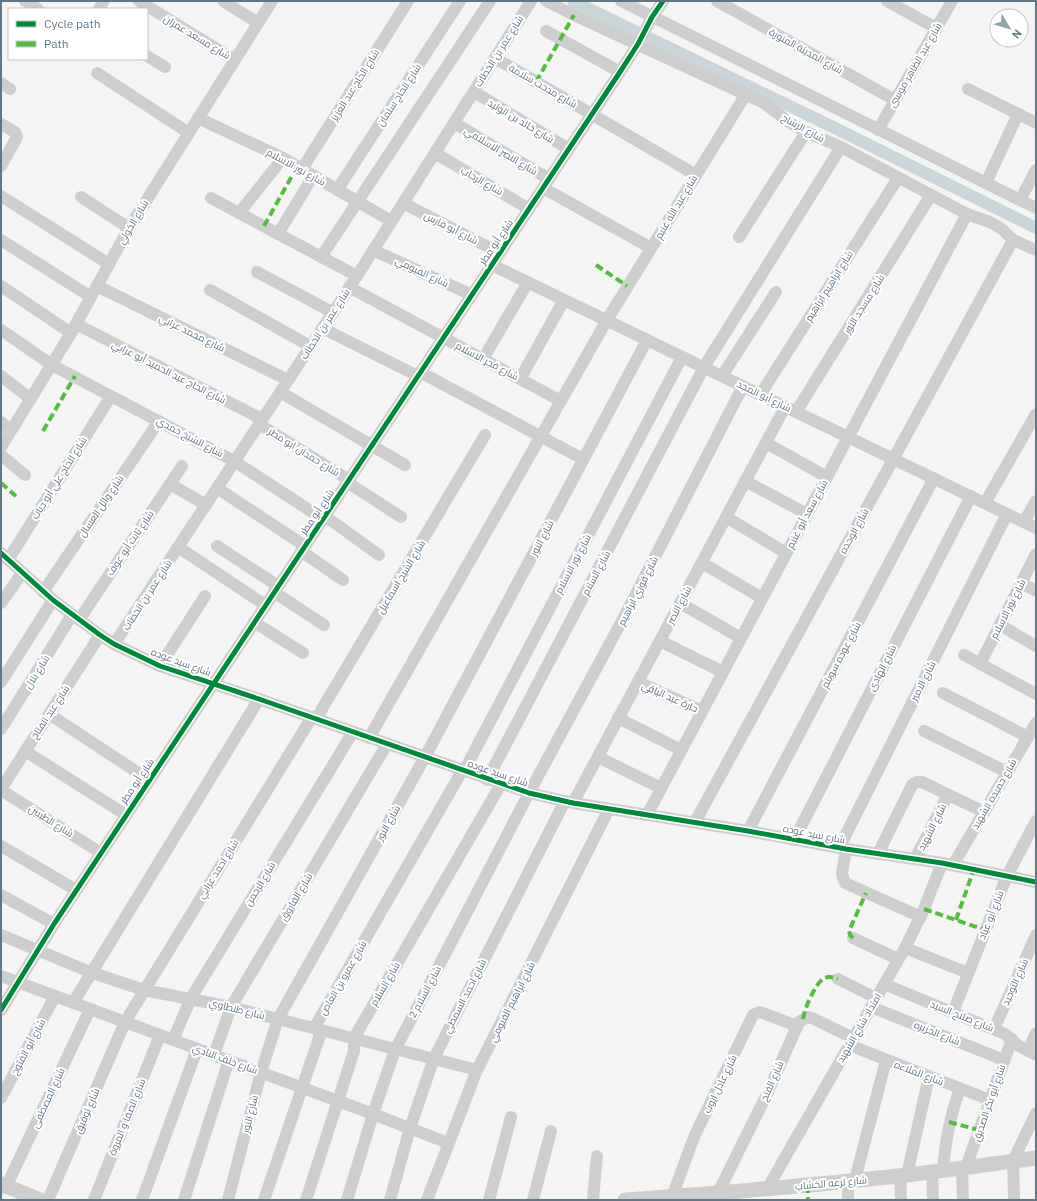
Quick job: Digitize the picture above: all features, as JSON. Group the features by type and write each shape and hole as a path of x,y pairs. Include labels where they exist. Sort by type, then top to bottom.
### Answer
{"street":[{"path":"25,1 36,8"},
{"name":"شارع مسعد عمران","path":"139,1 235,60"},
{"path":"223,1 258,23"},
{"name":"شارع الخولي","path":"1,447 52,365 129,228 272,1"},
{"name":"شارع الحاج عبد العزيز","path":"302,169 408,1"},
{"name":"شارع الحاج سلمان","path":"338,190 460,1"},
{"path":"321,257 490,1"},
{"name":"شارع عمر بن الخطاب","path":"114,644 357,276 531,1"},
{"name":"شارع الرشاح","path":"546,1 574,15 639,42 764,103 789,122 806,132 841,148 967,214 979,217 992,223 1003,230 1013,240 1036,250"},
{"path":"621,1 650,21 878,130 1036,208"},
{"name":"شارع أبو مطر","path":"1,1010 37,950 76,890 620,72 663,1"},
{"name":"شارع المدينة المنورة","path":"717,1 895,100"},
{"path":"887,1 936,28"},
{"name":"شارع عبد الظاهر موسى","path":"878,130 952,1"},
{"path":"546,31 620,72"},
{"path":"148,57 165,67"},
{"name":"شارع مدحت سلامة","path":"495,58 696,175"},
{"path":"97,73 189,133"},
{"path":"968,89 1036,123"},
{"name":"شارع خالد بن الوليد","path":"474,92 569,149"},
{"name":"شارع عبد الله غنيم","path":"369,738 606,320 746,94"},
{"path":"986,183 1018,114"},
{"name":"شارع نور الاسلام","path":"198,118 283,158 391,221"},
{"name":"شارع النصر الاسلامي","path":"454,123 546,184 651,248"},
{"path":"1,124 15,132 17,136 17,140 1,166"},
{"path":"740,237 806,132"},
{"name":"شارع السلام","path":"487,780 704,367 841,148"},
{"name":"شارع الرحاب","path":"435,153 529,209"},
{"path":"239,213 283,158"},
{"path":"1020,200 1036,170"},
{"path":"278,234 313,176"},
{"name":"شارع ابراهيم ابراهيم","path":"760,395 898,178"},
{"name":"شارع مسجد النور","path":"791,409 931,195"},
{"path":"1,196 109,264"},
{"path":"81,197 129,228"},
{"path":"211,198 357,276"},
{"name":"شارع أبو فارس","path":"403,203 500,253"},
{"name":"شارع سعد أبو غنيم","path":"647,815 967,214"},
{"path":"1,240 91,297"},
{"name":"شارع الوحده","path":"695,822 1013,240"},
{"name":"شارع الفيومي","path":"373,250 472,295"},
{"name":"شارع أبو المجد","path":"492,265 1036,528"},
{"path":"257,272 332,312"},
{"path":"483,359 528,282"},
{"name":"شارع الحاج عبد الحميد أبو عرابي","path":"1,286 73,329 260,422"},
{"name":"شارع محمد عرابي","path":"97,286 288,380"},
{"name":"شارع فجر الاسلام","path":"349,287 561,401"},
{"path":"210,290 310,346"},
{"path":"722,376 776,292"},
{"path":"520,379 564,300"},
{"path":"322,328 419,374 583,459"},
{"name":"شارع الشيخ حمدي","path":"1,330 52,365 234,461 324,517 379,555"},
{"name":"شارع النور","path":"228,1200 261,1072 278,1019 425,757 647,340"},
{"name":"شارع نور الاسلام","path":"463,771 682,356"},
{"path":"1,376 31,398"},
{"name":"شارع فوزي ابراهيم","path":"529,794 624,617 742,386"},
{"path":"280,392 405,465"},
{"name":"شارع الحاج علي أبو دياب","path":"4,556 111,396"},
{"name":"شارع النصر","path":"569,802 598,757 766,443 791,409"},
{"path":"985,503 1036,414"},
{"name":"شارع وائل العسال","path":"43,592 159,421"},
{"path":"1,422 11,430"},
{"name":"شارع حمدان ابو مطر","path":"260,422 401,516"},
{"name":"شارع الشيخ اسماعيل","path":"314,718 485,435"},
{"path":"766,443 827,477"},
{"path":"1,455 25,474"},
{"name":"شارع ثابت أبو عوف","path":"76,618 182,466"},
{"name":"شارع عوده سويلم","path":"748,831 934,478"},
{"path":"746,481 807,514"},
{"path":"170,484 206,505"},
{"path":"217,488 303,548 343,580"},
{"name":"شارع الهادى","path":"794,840 971,496"},
{"path":"1024,522 1036,501"},
{"name":"شارع الامير","path":"921,917 845,883 842,878 842,849 1007,514"},
{"path":"726,517 786,553"},
{"path":"217,546 324,625"},
{"path":"178,547 265,605"},
{"name":"شارع نور الاسلام","path":"980,664 1036,554"},
{"name":"شارع سيد عوده","path":"4,556 43,592 100,635 114,644 160,666 314,718 529,794 609,809 748,831 842,849 947,864 1036,882"},
{"path":"702,563 762,598"},
{"path":"1,603 22,573"},
{"path":"1021,583 1036,591"},
{"path":"160,666 205,596"},
{"path":"1,682 54,600"},
{"path":"680,603 741,638"},
{"name":"شارع بلال","path":"1,729 76,618"},
{"path":"254,622 303,653"},
{"path":"1000,625 1036,646"},
{"name":"شارع عبد الفتاح","path":"1,789 100,635"},
{"path":"660,641 723,672"},
{"path":"964,655 1036,694"},
{"name":"حارة عبد الباقي","path":"638,682 702,711"},
{"path":"943,693 1028,737"},
{"path":"73,1003 90,972 259,699"},
{"path":"49,714 149,780"},
{"name":"شارع احمد عرابي","path":"125,1022 314,718"},
{"path":"618,718 681,750"},
{"name":"شارع حميده الشهيد","path":"947,864 984,812 1036,723"},
{"path":"924,731 1008,772"},
{"name":"شارع الرحمن","path":"173,1040 191,998 353,732"},
{"name":"شارع الفاروق","path":"214,1055 230,1007 387,744"},
{"path":"25,751 126,815"},
{"path":"598,757 661,788"},
{"name":"شارع عمرو بن العاص","path":"264,1200 319,1038 317,1023 463,771"},
{"path":"878,854 912,785 917,782 922,782 984,812"},
{"name":"شارع السلام","path":"306,1200 354,1051 354,1038 501,784"},
{"name":"شارع الطيبين","path":"1,789 101,852"},
{"name":"شارع السلام 2","path":"347,1200 373,1114 395,1050 529,794"},
{"name":"شارع الشهيد","path":"915,859 948,795"},
{"name":"شارع احمد السمطي","path":"390,1200 410,1128 434,1058 569,802"},
{"name":"شارع ابراهيم الفيومي","path":"427,1200 477,1070 609,809"},
{"name":"شارع أبو عياد","path":"953,1012 1007,876 1036,821"},
{"path":"1,846 76,890"},
{"name":"امتداد شارع الشهيد","path":"767,1188 905,948 947,864"},
{"path":"1,895 54,924"},
{"name":"شارع التوحيد","path":"994,1029 1036,934"},
{"name":"شارع طنطاوي","path":"1,935 90,972 144,990 191,998 230,1007 477,1070"},
{"path":"853,938 898,959"},
{"path":"905,948 968,973"},
{"name":"شارع خلف النادي","path":"1,976 448,1143"},
{"name":"شارع الجزيره","path":"838,979 873,1002 1004,1060"},
{"name":"شارع صلاح السيد","path":"884,984 1006,1034 1019,1046 1032,1053"},
{"name":"شارع أبو الفتوح","path":"1,1098 56,996"},
{"name":"شارع المصطفى","path":"3,1186 90,1009"},
{"name":"شارع عادل ايوب","path":"672,1197 694,1137 753,1015 759,1012 763,1013 797,1026"},
{"path":"797,1026 803,1019 812,1018 851,1042"},
{"name":"شارع توفيق","path":"48,1200 125,1022"},
{"name":"شارع الفتح","path":"718,1193 767,1094 797,1026"},
{"path":"1032,1053 1036,1033"},
{"name":"شارع الصفا و المروة","path":"94,1200 160,1035"},
{"name":"شارع أبو بكر الصديق","path":"964,1168 1012,1038"},
{"name":"شارع الملاءه","path":"851,1042 886,1060 990,1100"},
{"path":"142,1200 197,1049"},
{"path":"184,1200 229,1060"},
{"path":"848,1200 886,1060"},
{"path":"901,1200 904,1176 929,1076"},
{"path":"933,1200 949,1122 960,1088"},
{"path":"1014,1200 1013,1161 1036,1113"},
{"path":"489,1200 511,1117"},
{"path":"533,1200 551,1131"},
{"path":"592,1200 597,1156"},
{"name":"شارع ترعه الخشاب","path":"625,1200 700,1197 718,1193 904,1176 1036,1158"},
{"path":"963,1200 964,1168"},
{"path":"3,1186 40,1200"}],"waterway":[{"path":"573,1 835,128 1036,228"}],"marked path":[{"path":"536,82 574,15"},
{"path":"264,226 297,167"},
{"path":"596,265 627,286"},
{"path":"43,431 75,376"},
{"path":"1,483 18,498"},
{"path":"956,920 974,869"},
{"path":"853,938 849,931 866,893"},
{"path":"924,909 985,930"},
{"path":"803,1019 810,998 820,982 828,977 838,979"},
{"path":"949,1122 979,1130"},
{"path":"808,1185 808,1200"}],"cycle path":[{"path":"1,1010 54,924 620,72 663,1"},
{"path":"1,553 53,600 100,635 114,644 160,666 529,793 573,803 748,831 846,849 942,863 1036,882"}]}
